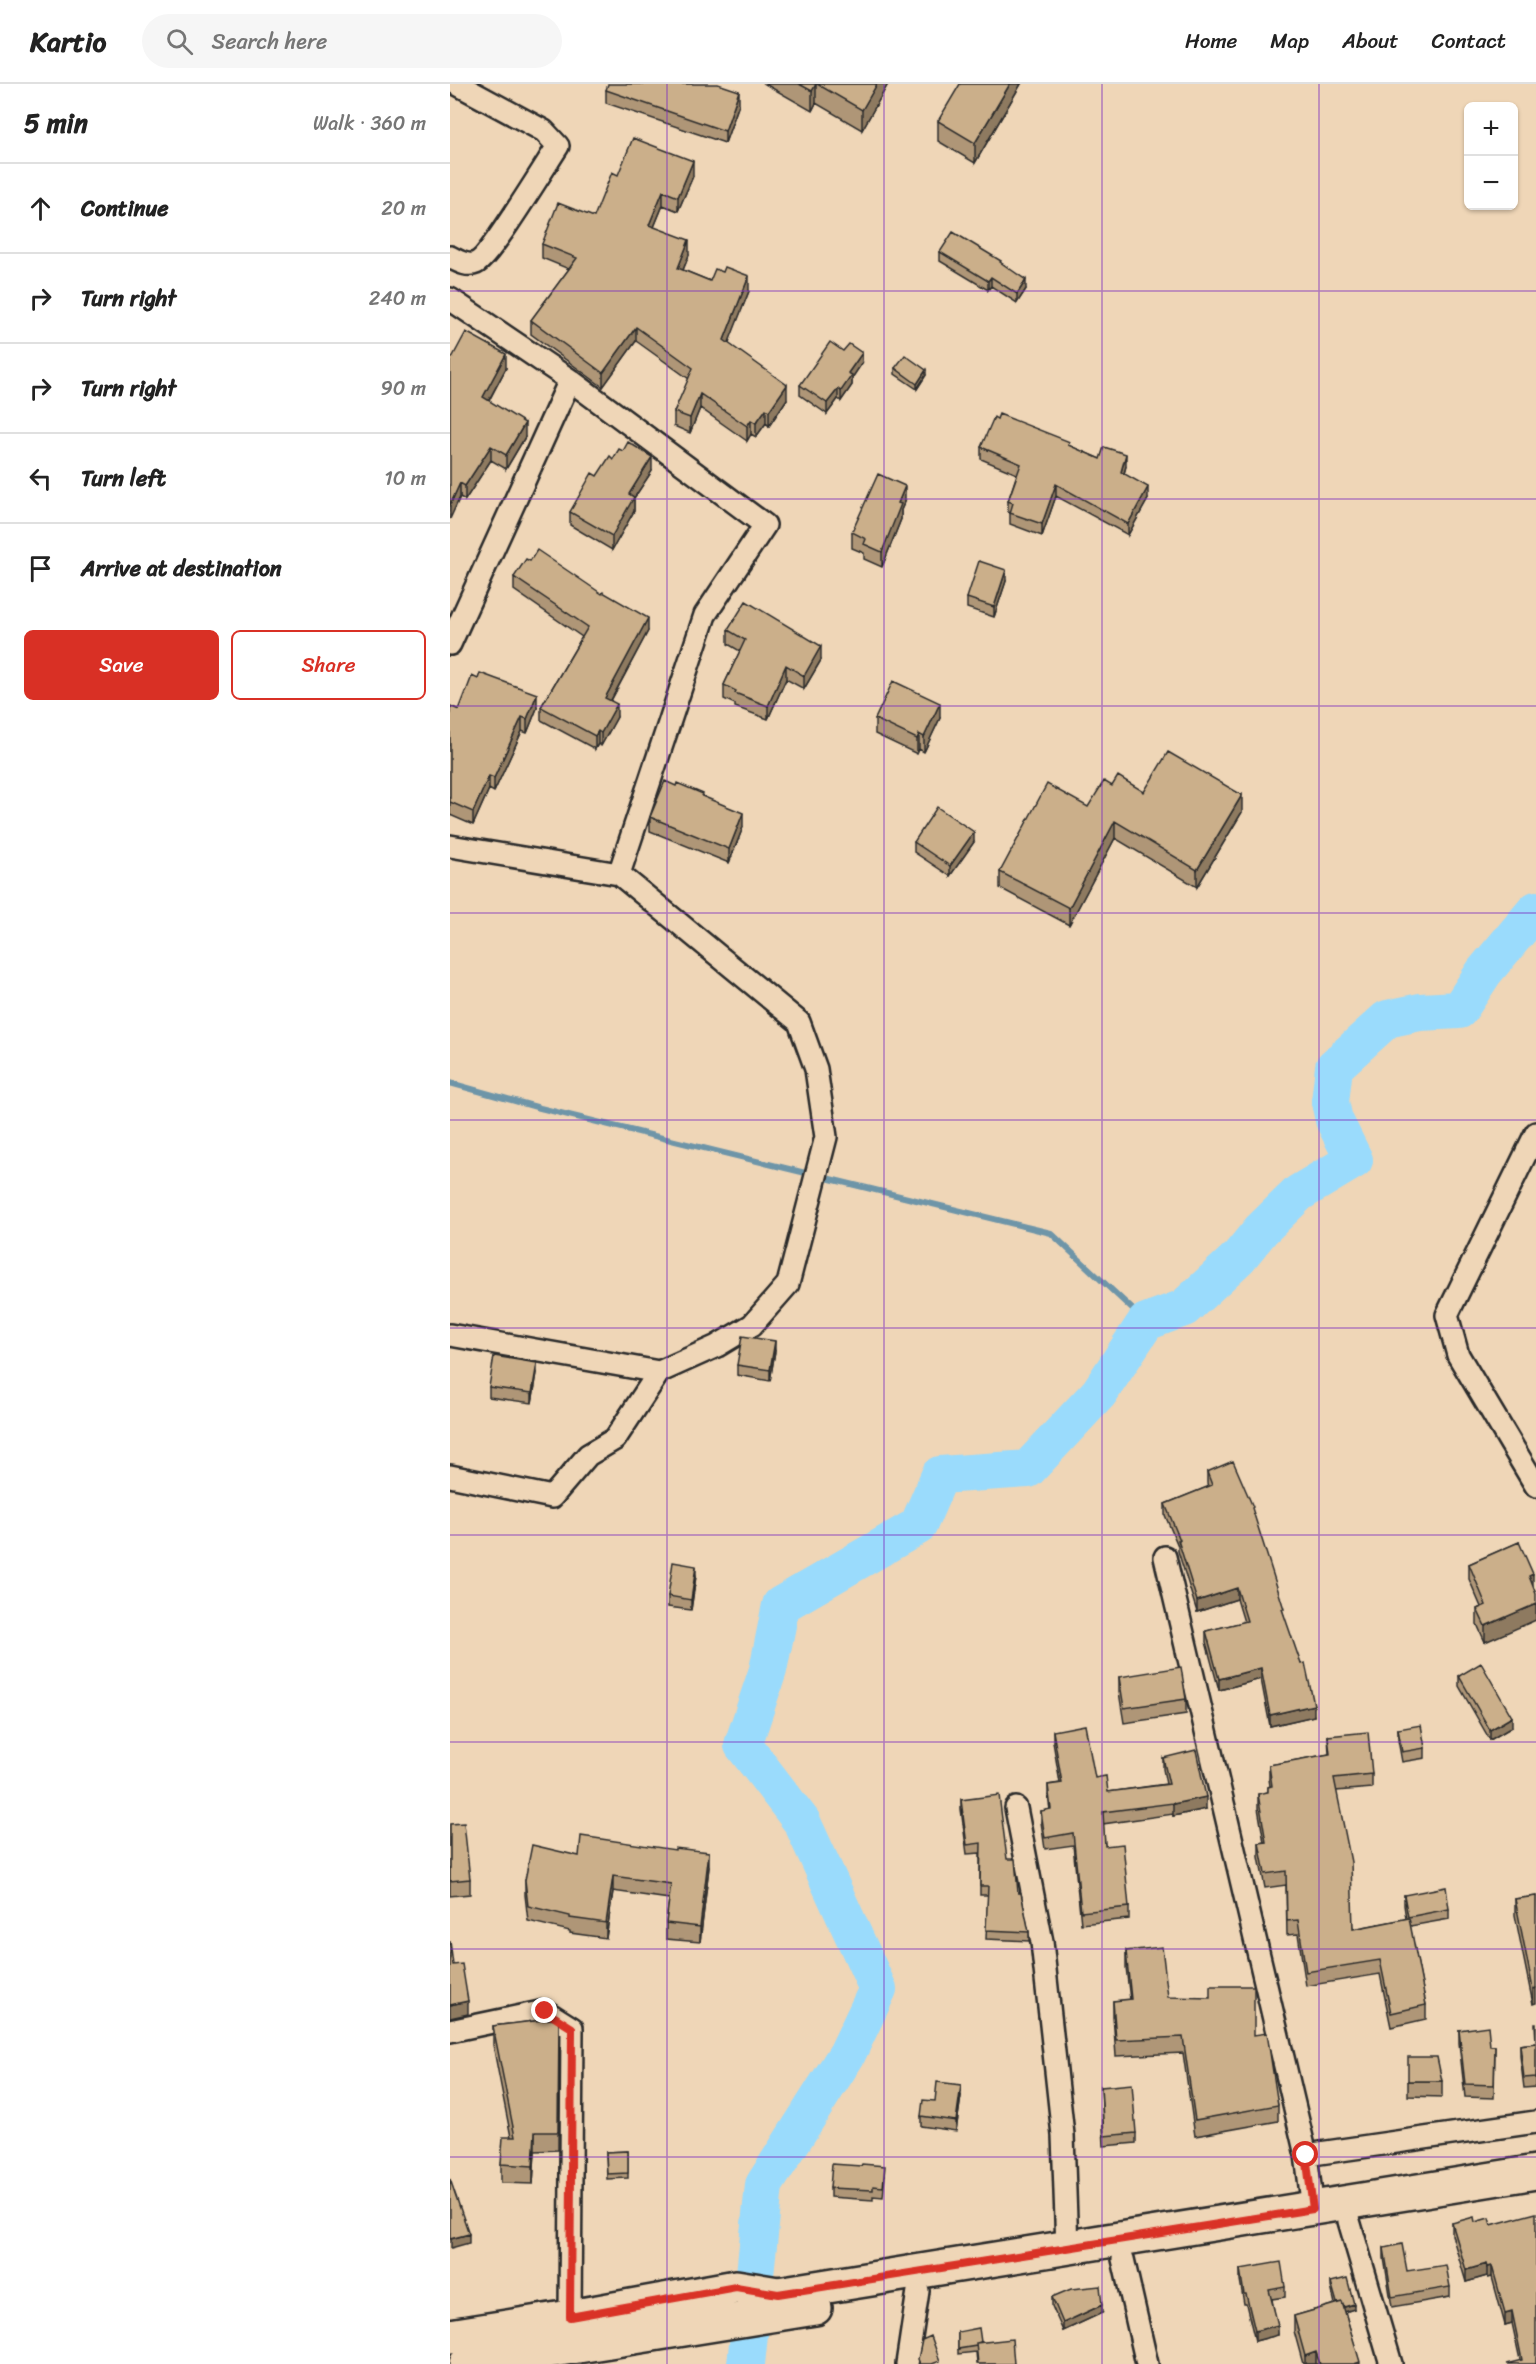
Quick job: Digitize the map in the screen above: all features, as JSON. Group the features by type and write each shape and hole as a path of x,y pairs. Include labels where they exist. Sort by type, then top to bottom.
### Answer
{"main road":[{"path":"450,2336 736,2287 778,2294 1536,2172"},
{"path":"466,2364 742,2322 1536,2189"}],"street":[{"path":"450,257 465,265 479,262 499,236 558,146 544,131 457,84"},
{"path":"450,299 570,380 765,525 705,615 619,874"},
{"path":"450,644 570,380"},
{"path":"450,846 619,874 799,1022 816,1069 826,1137 788,1284 752,1325 717,1346 659,1371 450,1335"},
{"path":"1536,1133 1447,1315 1458,1355 1536,1486"},
{"path":"450,1476 552,1497 588,1455 615,1439 659,1371"},
{"path":"1166,1557 1306,2155 1313,2209"},
{"path":"1017,1808 1042,1942 1063,2135 1067,2248"},
{"path":"450,2031 545,2011 572,2028 570,2317"},
{"path":"1306,2155 1536,2122"},
{"path":"1349,2221 1391,2364"},
{"path":"1123,2259 1147,2364"},
{"path":"907,2364 918,2291"}],"building":[{"path":"608,84 718,84 739,91 725,131 606,90"},
{"path":"799,84 816,84 812,91"},
{"path":"817,84 877,84 862,110"},
{"path":"960,84 1010,84 975,143 938,121"},
{"path":"633,138 693,161 678,197 663,191 649,225 689,240 678,268 710,281 715,269 723,272 725,267 749,276 724,340 787,385 769,411 766,409 756,423 751,420 747,426 700,394 690,418 674,412 693,368 636,327 603,373 531,320 577,258 542,244 558,203 594,217 612,172 618,175"},
{"path":"953,232 1001,261 1026,280 1017,294 991,277 988,281 940,252"},
{"path":"466,332 506,354 483,397 525,423 506,455 491,446 465,486 460,483 450,505 450,357 452,358"},
{"path":"830,342 843,351 849,344 862,353 848,373 852,375 841,391 838,389 827,403 800,385"},
{"path":"905,355 926,370 917,384 895,368"},
{"path":"999,414 1070,442 1068,445 1100,459 1104,447 1126,454 1121,472 1148,487 1128,524 1056,484 1042,524 1010,513 1013,503 1008,501 1021,464 981,447 994,417 997,419"},
{"path":"628,442 652,457 629,494 634,497 612,536 570,512 592,473 597,476 610,456 613,459 619,449 623,451"},
{"path":"878,474 905,486 898,503 901,504 882,552 864,544 866,539 852,532"},
{"path":"537,550 602,594 603,592 648,618 605,698 617,704 601,733 598,731 595,736 541,707 588,627 514,577 526,559 530,561"},
{"path":"979,561 1006,570 994,607 967,598"},
{"path":"746,601 821,646 804,676 786,665 768,706 735,693 736,691 724,685 745,640 728,630"},
{"path":"480,673 537,694 527,719 522,717 494,778 489,776 473,812 450,802 450,706 459,710 472,676 478,679"},
{"path":"893,681 940,703 924,737 919,734 917,739 875,719"},
{"path":"1168,752 1242,795 1197,870 1115,821 1069,908 1000,872 1047,784 1088,807 1104,781 1112,786 1118,776 1144,792"},
{"path":"665,781 676,786 677,783 743,813 729,849 650,817"},
{"path":"937,807 974,832 950,866 914,842"},
{"path":"742,1336 775,1341 770,1370 737,1365"},
{"path":"494,1356 537,1363 532,1393 489,1387"},
{"path":"1233,1461 1253,1507 1284,1609 1282,1609 1301,1664 1305,1663 1314,1705 1270,1715 1261,1668 1219,1679 1206,1631 1247,1621 1237,1588 1197,1601 1178,1540 1180,1540 1165,1504 1212,1485 1207,1472"},
{"path":"1519,1542 1533,1574 1529,1576 1536,1594 1536,1604 1485,1626 1477,1609 1486,1605 1469,1564"},
{"path":"673,1562 696,1566 691,1600 668,1596"},
{"path":"1481,1663 1512,1717 1490,1730 1459,1676"},
{"path":"1181,1667 1186,1699 1124,1708 1119,1677"},
{"path":"1085,1725 1095,1778 1106,1776 1108,1792 1169,1784 1163,1758 1196,1750 1206,1797 1173,1804 1103,1812 1105,1846 1123,1844 1129,1907 1081,1912 1073,1833 1045,1838 1041,1811 1051,1809 1048,1785 1062,1783 1053,1731"},
{"path":"1421,1725 1425,1748 1402,1752 1398,1729"},
{"path":"1368,1732 1372,1774 1334,1778 1351,1862 1353,1929 1409,1918 1426,2005 1391,2013 1380,1960 1306,1972 1298,1920 1287,1921 1286,1871 1265,1874 1259,1843 1266,1842 1258,1794 1268,1792 1268,1787 1272,1786 1269,1765 1330,1754 1328,1736"},
{"path":"999,1795 1007,1859 1015,1859 1018,1893 1021,1893 1029,1932 986,1930 988,1886 980,1886 981,1843 967,1845 961,1800"},
{"path":"464,1823 470,1879 450,1881 450,1824"},
{"path":"581,1836 675,1850 675,1848 709,1852 700,1927 666,1923 671,1884 613,1876 606,1923 570,1918 570,1916 528,1906 525,1880 532,1845 579,1856"},
{"path":"1446,1887 1449,1909 1408,1917 1404,1895"},
{"path":"1536,1896 1536,1988 1533,1989 1515,1899"},
{"path":"450,1941 453,1965 462,1964 468,2001 450,2005"},
{"path":"1162,1947 1168,1997 1210,1998 1210,1986 1254,1986 1254,2035 1267,2033 1278,2105 1195,2120 1183,2037 1116,2040 1113,2001 1131,1999 1126,1951"},
{"path":"559,2018 558,2132 535,2132 533,2166 501,2164 503,2137 515,2137 493,2026"},
{"path":"1488,2026 1490,2046 1495,2046 1494,2085 1465,2084 1459,2030"},
{"path":"1536,2043 1536,2077 1524,2078 1520,2045"},
{"path":"1408,2057 1437,2057 1442,2081 1408,2081"},
{"path":"937,2082 961,2085 956,2121 921,2116 923,2100 935,2101"},
{"path":"1132,2084 1136,2133 1104,2136 1101,2087"},
{"path":"628,2151 628,2173 607,2174 606,2152"},
{"path":"832,2164 885,2166 883,2187 873,2186 873,2190 830,2188"},
{"path":"450,2179 469,2234 450,2239"},
{"path":"1536,2213 1536,2364 1506,2364 1522,2360 1512,2311 1505,2313 1492,2266 1488,2267 1487,2264 1466,2270 1452,2223 1474,2217 1475,2222 1489,2218 1491,2225"},
{"path":"1402,2244 1407,2271 1446,2265 1450,2287 1392,2297 1384,2248"},
{"path":"1281,2262 1285,2287 1269,2290 1278,2325 1255,2331 1246,2294 1244,2294 1240,2269"},
{"path":"1347,2278 1354,2304 1344,2307 1342,2302 1337,2303 1331,2282"},
{"path":"1100,2286 1102,2305 1063,2323 1052,2297 1071,2289"},
{"path":"1342,2302 1360,2362 1320,2364 1316,2352 1305,2356 1294,2316"},
{"path":"979,2328 981,2342 976,2343 976,2346 958,2349 958,2332"},
{"path":"931,2336 940,2361 920,2364 918,2359 922,2340"},
{"path":"1012,2339 1014,2364 978,2364 976,2343"}],"waterway":[{"path":"746,2364 764,2185 847,2054 878,1989 802,1822 743,1745 768,1670 781,1605 918,1526 940,1475 1028,1469 1099,1393 1146,1322 1184,1308 1239,1257 1261,1230 1299,1193 1354,1160 1334,1120 1330,1102 1334,1067 1387,1019 1420,1012 1459,1010 1484,972 1536,910"},
{"path":"450,1083 540,1108 1051,1233 1146,1322"}],"route":[{"path":"545,2011 572,2028 570,2317 736,2287 778,2294 1313,2209 1306,2155"}]}
